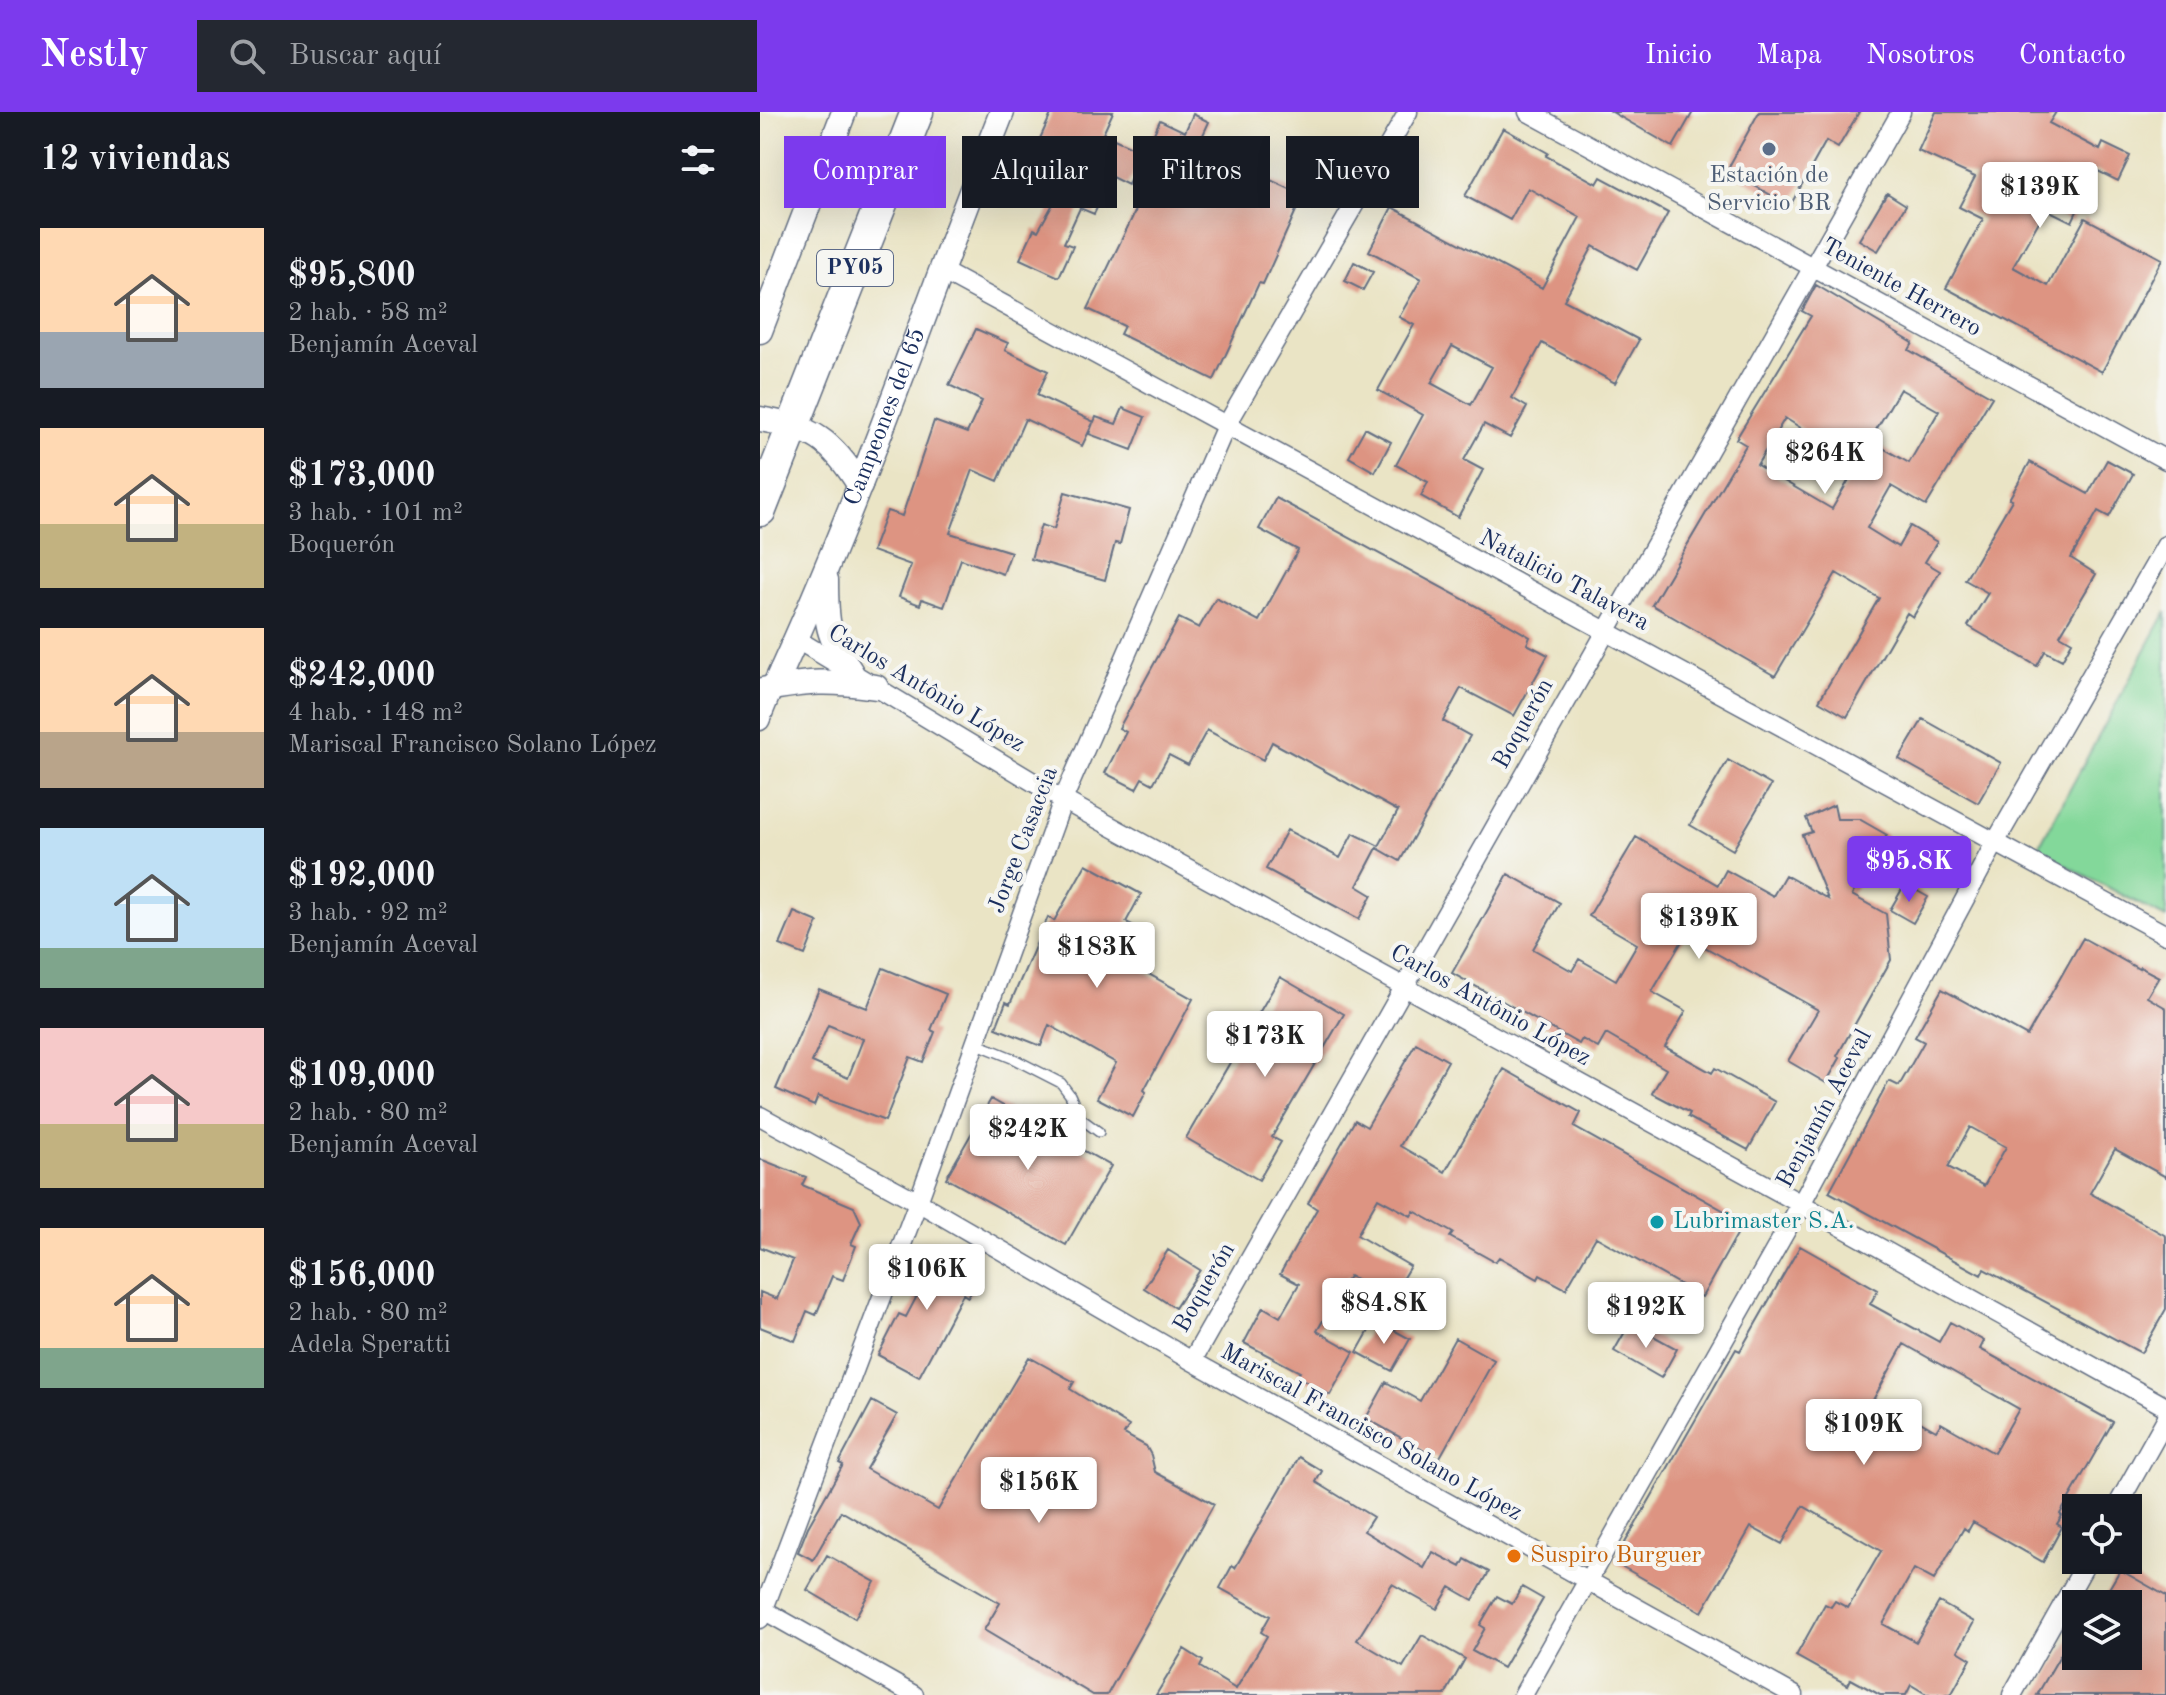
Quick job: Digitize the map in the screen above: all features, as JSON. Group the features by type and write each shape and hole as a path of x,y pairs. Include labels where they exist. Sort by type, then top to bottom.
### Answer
{"highway":[{"name":"PY05","path":"760,510 917,112"}],"street":[{"path":"760,331 844,112"},
{"name":"Campeones del 65","path":"760,721 767,689 796,639 860,486 1002,112"},
{"name":"Jorge Casaccia","path":"761,1612 918,1202 1063,800 1225,428 1408,112"},
{"name":"Teniente Herrero","path":"1528,112 2166,460"},
{"name":"Boquerón","path":"1192,1361 1901,112"},
{"name":"Natalicio Talavera","path":"940,270 1225,428 1605,629 2166,935"},
{"path":"760,419 794,425 822,439 844,460 860,486"},
{"name":"Benjamín Aceval","path":"1523,1695 1801,1204 1996,841 2166,545"},
{"path":"826,568 826,613 832,642 851,672"},
{"name":"Carlos Antônio López","path":"796,639 1063,800 2166,1407"},
{"path":"767,689 822,681 876,687"},
{"name":"Mariscal Francisco Solano López","path":"760,1116 918,1202 1192,1361 1794,1695"},
{"path":"2124,1494 2166,1419"},
{"path":"2012,1695 2080,1574"},
{"path":"761,1612 914,1695"}],"lane":[{"path":"975,1043 1061,1083 1080,1118 1099,1132"}],"green space":[{"path":"2166,612 2166,918 2037,850"}],"building":[{"path":"1052,112 1113,112 1103,134 1107,136 1041,136"},
{"path":"1612,112 1693,112 1673,147"},
{"path":"1759,112 1859,112 1838,148 1826,141 1790,206 1727,170"},
{"path":"1936,112 2056,112 2049,123 2100,150 2103,143 2130,156 2118,181 2096,170 2072,222 2046,209 2013,267 2048,286 2085,218 2162,259 2102,372 1946,288 1983,219 1959,207 1975,177 1918,151"},
{"path":"1193,114 1209,122 1203,136 1153,136 1160,120 1185,132"},
{"path":"1503,128 1597,184 1601,177 1668,213 1637,270 1593,246 1564,300 1639,340 1615,383 1542,343 1512,398 1527,407 1510,438 1484,424 1464,460 1483,470 1458,517 1421,496 1428,482 1396,465 1423,415 1378,390 1414,325 1399,317 1421,279 1369,251 1394,208 1542,288 1580,217 1528,188 1510,220 1465,196","holes":["1452,346 1492,367 1471,405 1431,383"]},
{"path":"1117,140 1133,148 1133,174 1128,185 1117,180"},
{"path":"1270,180 1286,187 1286,208 1297,208 1214,380 1120,334 1124,326 1088,309 1137,208 1270,208"},
{"path":"1887,193 1906,205 1878,251 1859,240"},
{"path":"1051,208 1080,208 1064,243 1073,246 1059,277 1020,259 1034,229 1038,231"},
{"path":"1080,208 1097,208 1094,214"},
{"path":"1354,262 1373,272 1363,290 1345,281"},
{"path":"1816,285 1913,343 1909,350 1992,397 1926,506 1891,486 1867,528 1898,547 1910,526 1937,542 1925,562 1940,571 1913,617 1907,613 1847,717 1819,701 1879,598 1836,573 1775,676 1652,605 1746,445 1736,439 1811,316 1802,311","holes":["1900,389 1939,411 1909,463 1876,444 1880,439 1873,435","1785,418 1858,464 1832,509 1757,465"]},
{"path":"976,329 1008,343 1005,350 1048,371 1037,395 1094,422 1096,417 1116,424 1123,408 1145,417 1132,450 1089,434 1093,423 1082,446 1025,419 998,481 973,470 950,533 1011,552 1003,574 961,559 944,607 922,599 920,605 899,597 911,565 872,551 887,511 902,516 934,421 967,433 982,401 949,385"},
{"path":"1365,428 1391,442 1375,472 1349,457"},
{"path":"2107,460 2133,474 2109,517 2098,511 2071,558 2096,574 2060,635 2072,642 2062,660 2045,651 2037,666 1968,626 1988,593 1965,580 2012,500 2009,499 2030,462 2088,494"},
{"path":"1065,492 1129,510 1120,544 1115,543 1105,580 1031,559 1041,525 1054,529"},
{"path":"1276,498 1489,613 1530,637 1527,644 1548,655 1514,716 1461,688 1443,721 1470,736 1400,861 1377,848 1357,886 1372,895 1359,919 1266,869 1287,830 1340,858 1353,833 1379,846 1398,811 1272,742 1263,760 1207,730 1188,765 1169,755 1153,784 1142,778 1136,789 1105,773 1126,732 1119,728 1179,618 1199,628 1216,598 1259,621 1298,550 1259,529"},
{"path":"1923,719 2001,763 1978,803 1899,759"},
{"path":"1728,760 1771,785 1733,850 1690,825"},
{"path":"1834,805 1837,819 1859,819 1887,835 1852,895 1886,914 1891,960 1837,1056 1840,1058 1826,1083 1788,1061 1818,1010 1685,936 1652,992 1686,1011 1665,1047 1712,1073 1715,1068 1775,1102 1748,1150 1652,1093 1666,1069 1606,1034 1598,1048 1582,1039 1579,1044 1452,973 1508,874 1560,903 1533,949 1572,971 1579,959 1616,980 1637,944 1589,916 1636,837 1718,885 1726,870 1773,896 1785,875 1828,899 1802,835 1812,832 1806,818"},
{"path":"1086,864 1141,894 1126,922 1132,925 1115,955 1193,999 1144,1090 1146,1092 1133,1117 1097,1098 1116,1063 1049,1025 1041,1046 996,1028 1006,1002 1010,1004 1048,917 1054,921"},
{"path":"1905,884 1928,897 1913,923 1890,910"},
{"path":"794,912 818,922 805,955 780,945"},
{"path":"2083,938 2159,977 2147,997 2166,1008 2166,1177 2115,1149 2090,1193 2166,1236 2166,1309 2141,1353 1984,1269 1981,1275 1829,1192 1889,1081 1899,1086 1924,1042 1915,1037 1942,989 2027,1036","holes":["1970,1127 2006,1147 1984,1186 1948,1167"]},
{"path":"883,968 946,994 931,1030 935,1032 923,1062 910,1057 885,1121 818,1096 814,1106 776,1089 819,989 867,1008","holes":["828,1025 863,1039 848,1078 812,1062"]},
{"path":"1280,977 1344,1014 1272,1137 1281,1142 1259,1180 1186,1138"},
{"path":"1416,1043 1448,1061 1400,1146 1445,1172 1504,1069 1581,1113 1574,1127 1744,1222 1702,1297 1596,1237 1566,1289 1540,1275 1538,1279 1499,1257 1495,1262 1450,1237 1453,1233 1414,1211 1411,1216 1378,1198 1357,1235 1410,1266 1390,1299 1349,1276 1317,1331 1354,1352 1330,1395 1297,1376 1300,1372 1244,1343 1263,1307 1280,1317 1299,1284 1280,1274 1317,1209 1308,1203 1355,1120 1367,1127"},
{"path":"991,1099 1111,1166 1066,1245 946,1178"},
{"path":"760,1159 806,1177 802,1185 854,1207 861,1222 851,1244 856,1246 843,1280 832,1276 816,1315 807,1311 795,1341 760,1327 760,1292 777,1299 793,1260 760,1247"},
{"path":"922,1246 979,1278 968,1297 963,1294 919,1377 878,1355 899,1314 906,1317 928,1275 911,1266"},
{"path":"1800,1246 1878,1290 1870,1304 1939,1342 1950,1322 1984,1341 1980,1349 2113,1422 2072,1494 2062,1494 2062,1516 2057,1524 2062,1527 2043,1562 1973,1522 1968,1531 1964,1528 1934,1580 1914,1569 1883,1624 1916,1642 1939,1602 1974,1622 1958,1651 1971,1659 1951,1695 1928,1695 1911,1685 1906,1695 1880,1695 1851,1679 1848,1685 1796,1656 1825,1604 1831,1607 1835,1601 1848,1608 1881,1551 1803,1506 1782,1544 1751,1527 1702,1612 1614,1562 1736,1349 1740,1351","holes":["1904,1344 2019,1409 1994,1453 1941,1423 1936,1431 1913,1418 1911,1422 1873,1400"]},
{"path":"1168,1250 1200,1270 1175,1308 1144,1288"},
{"path":"1375,1320 1410,1339 1392,1371 1357,1352"},
{"path":"1630,1323 1677,1349 1661,1378 1614,1351"},
{"path":"1455,1338 1494,1360 1439,1459 1366,1418 1386,1382 1420,1401"},
{"path":"1029,1357 1074,1382 1070,1389 1129,1426 1124,1434 1146,1446 1155,1472 1214,1504 1107,1695 1093,1695 984,1630 1000,1603 841,1511 813,1560 798,1552 872,1401 897,1415 866,1469 938,1510"},
{"path":"1299,1457 1322,1471 1316,1482 1373,1517 1364,1531 1424,1568 1433,1552 1461,1567 1465,1559 1489,1572 1473,1600 1450,1587 1437,1609 1392,1584 1357,1640 1403,1667 1422,1635 1465,1659 1445,1695 1156,1695 1184,1649 1203,1661 1200,1667 1236,1689 1267,1636 1261,1632 1270,1616 1220,1588 1232,1566 1235,1568"},
{"path":"827,1555 875,1582 855,1618 807,1590"},
{"path":"2118,1574 2127,1574 2166,1596 2166,1695 2037,1695 2062,1652 2062,1670 2142,1670 2142,1590 2108,1590"},
{"path":"1522,1587 1543,1599 1503,1668 1472,1651 1485,1628 1480,1625 1497,1596 1512,1604"}],"place":[{"name":"Estación de Servicio BR","path":"1769,149"},
{"name":"Lubrimaster S.A.","path":"1657,1222"},
{"name":"Suspiro Burguer","path":"1514,1556"}]}
